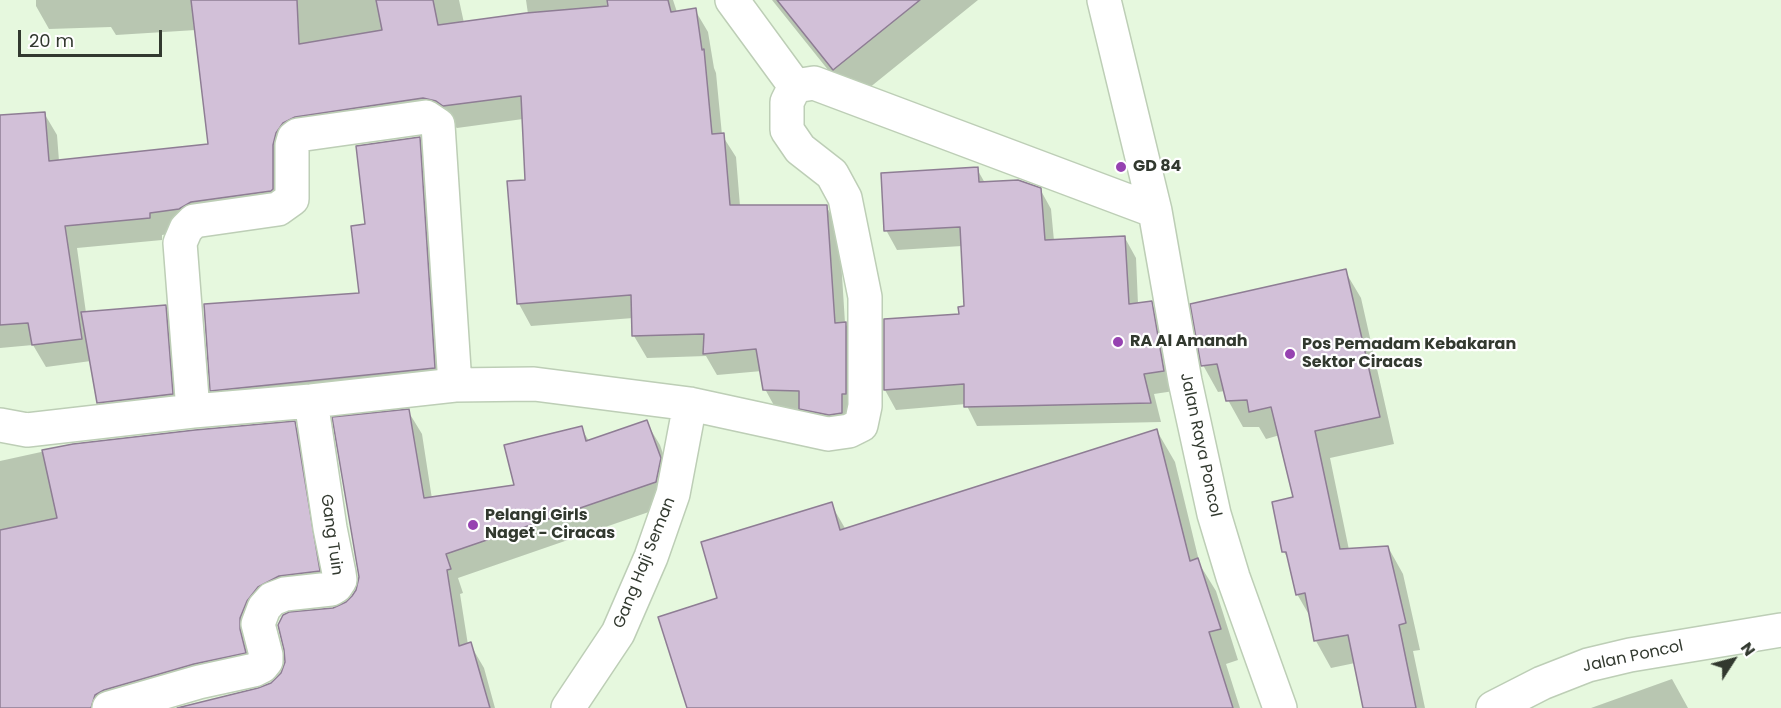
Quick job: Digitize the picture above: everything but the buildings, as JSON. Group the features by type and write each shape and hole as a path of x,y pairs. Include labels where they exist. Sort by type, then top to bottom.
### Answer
{"street":[{"path":"732,0 795,86"},
{"name":"Jalan Raya Poncol","path":"1104,0 1155,211 1185,381 1214,514 1233,577 1280,708"},
{"path":"795,86 814,83 1155,211"},
{"path":"0,425 27,430 455,385 534,384 690,404 828,434 849,431 861,425 865,406 865,297 844,198 832,174 800,149 787,130 787,102 795,86"},
{"path":"193,411 180,243 186,229 194,221 278,209 292,199 292,145 294,138 298,135 426,117 438,125 455,385"},
{"name":"Gang Tuin","path":"109,708 203,695 262,666 266,661 266,655 258,624 264,608 272,599 285,594 331,590 339,583 311,401"},
{"name":"Gang Haji Seman","path":"568,708 618,633 651,556 673,495 690,404"},
{"name":"Jalan Poncol","path":"1493,708 1542,682 1588,665 1630,655 1781,630"}],"place":[{"name":"GD 84","path":"1121,167"},
{"name":"RA Al Amanah","path":"1118,342"},
{"name":"Pos Pemadam Kebakaran Sektor Ciracas","path":"1290,354"},
{"name":"Pelangi Girls Naget - Ciracas","path":"473,525"}]}
